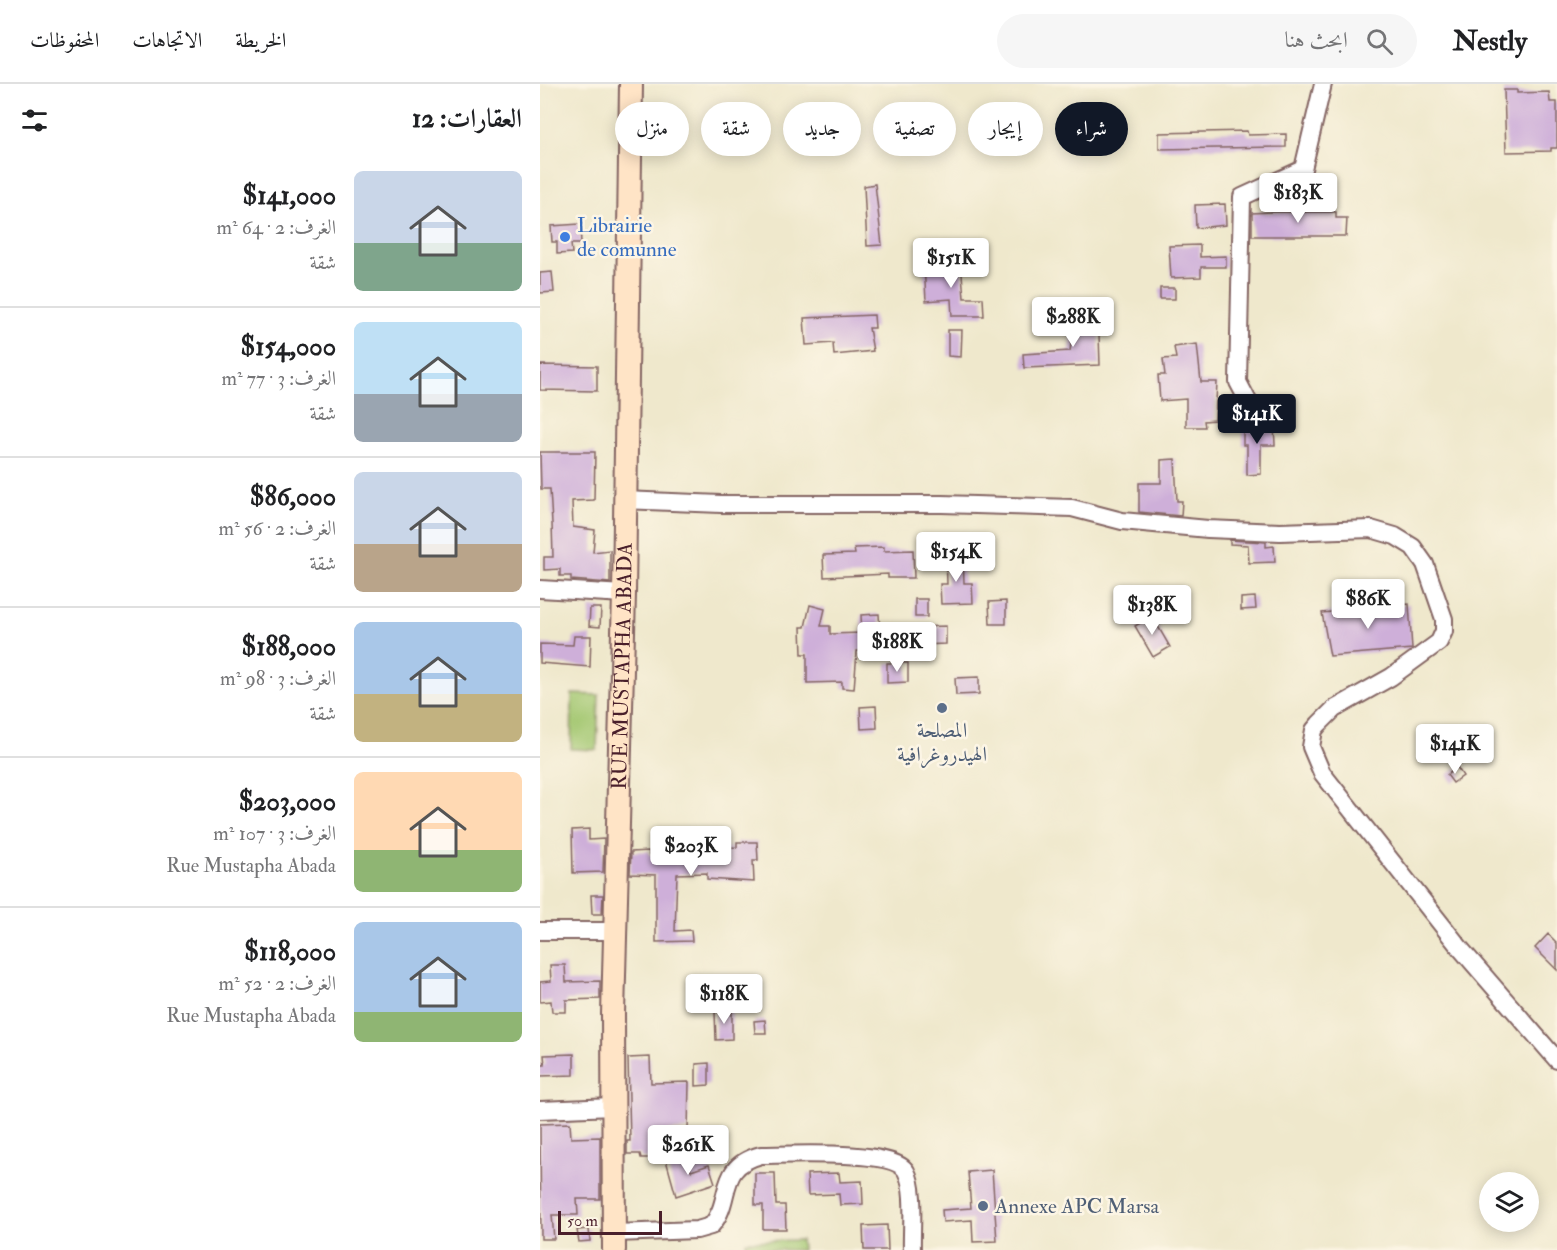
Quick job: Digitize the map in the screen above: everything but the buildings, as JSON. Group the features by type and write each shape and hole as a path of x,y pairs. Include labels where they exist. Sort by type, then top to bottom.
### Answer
{"main road":[{"name":"RUE MUSTAPHA ABADA","path":"615,1241 613,1107 615,931 624,594 623,500 631,84"}],"street":[{"path":"1248,401 1238,382 1242,197 1303,169 1323,84"},
{"path":"623,500 721,504 952,504 1072,508 1122,521 1208,529 1280,532 1371,529 1395,536 1413,548 1425,564 1444,619 1444,631 1439,642 1391,677 1334,709 1314,730 1311,747 1313,755 1322,773 1446,930 1557,1060"},
{"path":"540,589 624,594"},
{"path":"540,932 615,931"},
{"path":"540,1110 613,1107"},
{"path":"615,1241 698,1230 711,1226 718,1216 727,1180 741,1164 761,1155 875,1157 896,1162 907,1173 911,1188 912,1250"}],"green space":[{"path":"572,694 599,695 597,750 571,749"},
{"path":"801,1240 802,1250 746,1250 746,1241"}],"place":[{"name":"Librairie de comunne","path":"565,237"},
{"name":"المصلحة الهيدروغرافية","path":"942,708"},
{"name":"Annexe APC Marsa","path":"983,1206"}]}
